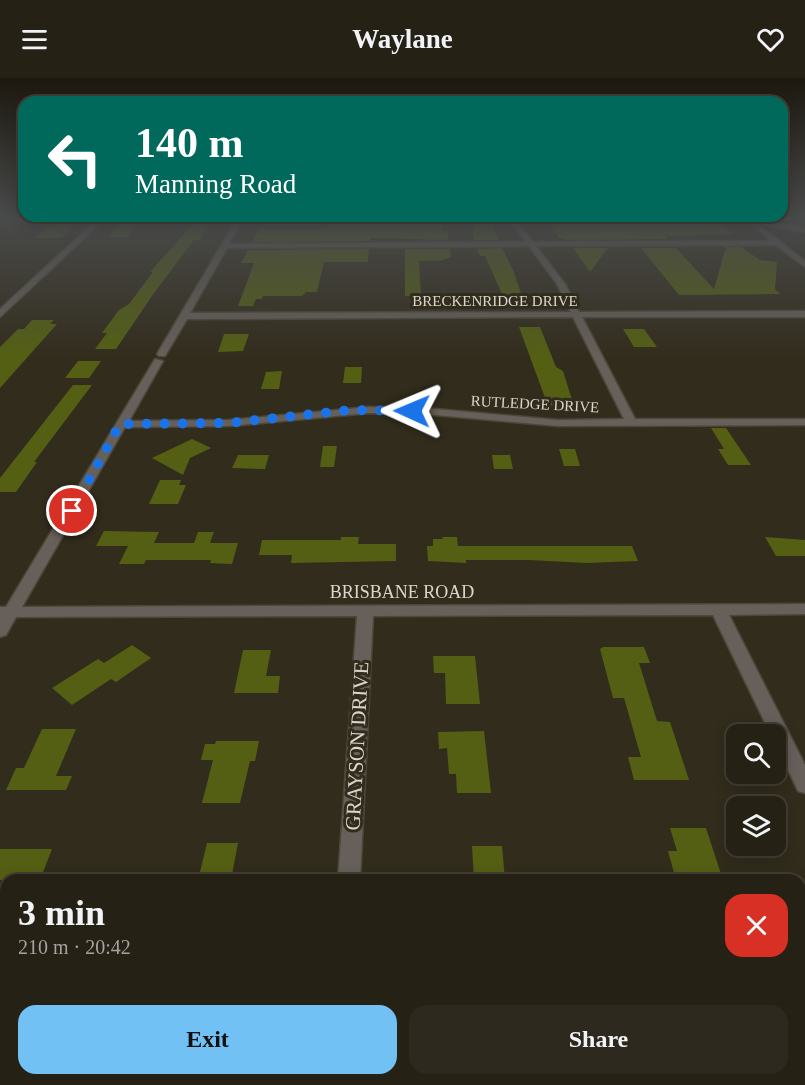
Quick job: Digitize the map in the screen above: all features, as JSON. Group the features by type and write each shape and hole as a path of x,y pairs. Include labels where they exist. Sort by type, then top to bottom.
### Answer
{"street":[{"path":"0,314 54,264"},
{"path":"0,631 6,612 214,264"},
{"path":"547,264 555,273 578,315 632,423"},
{"name":"BRECKENRIDGE DRIVE","path":"184,316 805,314"},
{"name":"RUTLEDGE DRIVE","path":"120,424 229,423 369,410 424,411 532,422 805,423"},
{"path":"719,610 805,785"},
{"name":"BRISBANE ROAD","path":"6,612 719,610 800,612"},
{"name":"GRAYSON DRIVE","path":"350,874 365,612"}],"building":[{"path":"157,264 176,264 116,349 95,349 107,333 102,333 119,310 129,304 153,272 150,272"},
{"path":"254,264 324,264 317,292 306,292 302,296 263,296 262,299 256,299 253,306 238,306"},
{"path":"405,264 419,264 421,296 405,296"},
{"path":"489,264 510,264 523,299 503,296"},
{"path":"584,264 596,264 590,272"},
{"path":"654,264 691,264 714,289 721,264 777,264 775,289 780,294 679,295"},
{"path":"32,320 54,320 50,324 57,324 0,388 0,347 18,329 24,329"},
{"path":"519,327 540,327 556,367 563,371 574,406 548,406"},
{"path":"623,329 644,329 657,347 634,347"},
{"path":"224,334 249,334 243,351 218,352"},
{"path":"78,361 101,361 89,378 65,378"},
{"path":"345,367 362,367 361,383 343,383"},
{"path":"282,371 279,389 261,389 266,372"},
{"path":"73,385 92,385 34,462 37,462 16,492 0,492 0,478"},
{"path":"711,428 726,428 751,465 728,465 718,449 724,449"},
{"path":"192,439 211,448 190,458 183,475 152,458"},
{"path":"323,446 337,446 334,467 320,467"},
{"path":"559,449 575,449 580,466 564,466"},
{"path":"238,455 269,455 265,469 232,468"},
{"path":"492,455 510,455 513,469 494,469"},
{"path":"160,480 181,480 179,485 186,485 178,504 149,504"},
{"path":"104,531 159,532 154,543 194,543 198,532 214,532 210,543 238,543 232,564 210,563 211,560 146,560 144,564 119,564 128,546 96,546"},
{"path":"341,537 359,537 358,544 396,544 396,561 291,563 292,555 259,555 262,540 341,540"},
{"path":"442,537 457,537 458,546 632,546 638,561 586,563 466,560 466,563 428,561 427,546 433,546 433,539 443,539"},
{"path":"765,537 805,540 805,556 776,556"},
{"path":"132,645 151,658 116,682 111,679 72,705 52,688 98,659 104,663"},
{"path":"603,647 644,647 650,663 639,663 657,721 670,722 689,780 634,780 628,757 641,757 624,698 613,698 600,649"},
{"path":"243,650 271,650 266,676 280,676 278,693 234,693"},
{"path":"433,656 475,656 480,704 446,704 445,673 434,673"},
{"path":"42,729 76,729 56,776 72,776 66,790 6,790 16,768 24,768"},
{"path":"484,731 491,793 457,793 456,774 449,774 447,748 439,749 438,732"},
{"path":"216,741 259,741 255,761 250,761 240,803 202,803 213,760 201,760 205,744 215,744"},
{"path":"670,828 706,828 721,874 674,874 668,851 677,851"},
{"path":"207,843 238,843 232,874 199,874"},
{"path":"472,846 502,846 504,874 474,874"},
{"path":"0,849 52,849 42,874 0,874"}],"route":[{"path":"72,511 120,424 229,423 351,410 412,411"}]}
